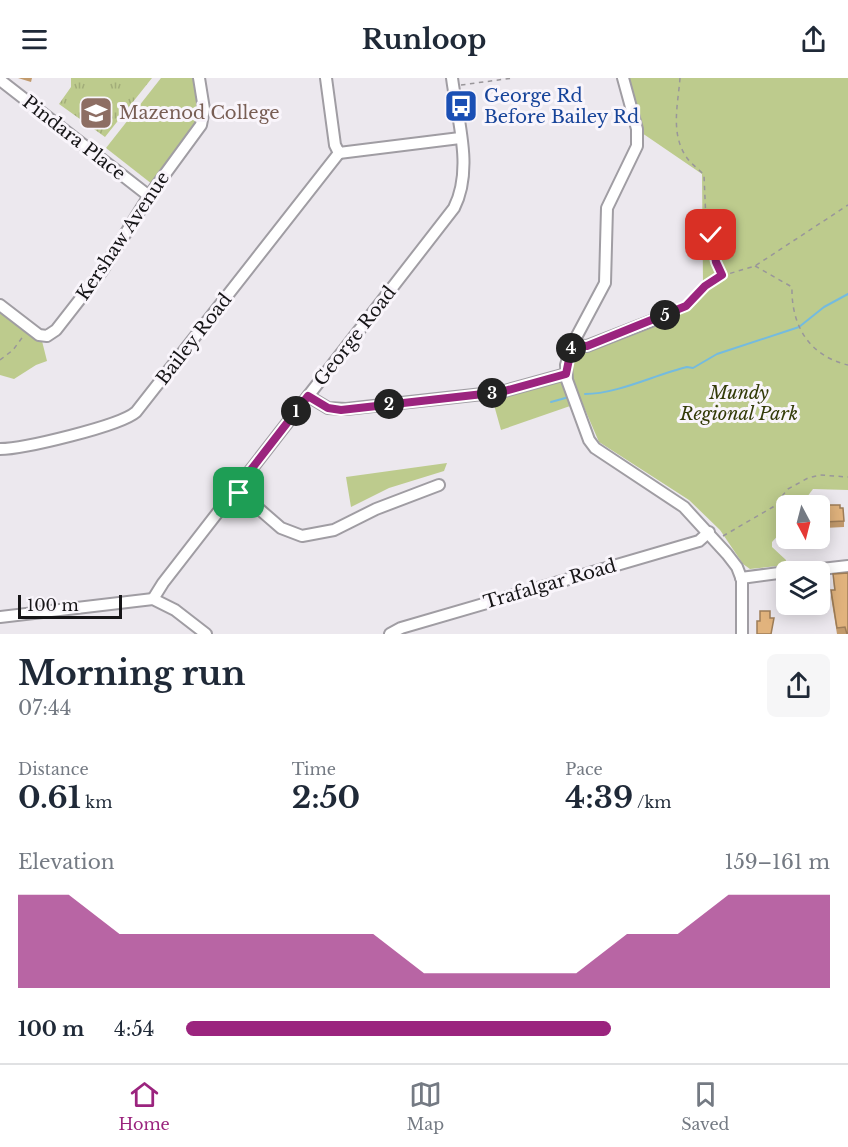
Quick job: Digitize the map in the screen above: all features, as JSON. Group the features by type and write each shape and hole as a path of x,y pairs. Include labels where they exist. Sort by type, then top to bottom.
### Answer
{"street":[{"name":"Kershaw Avenue","path":"0,305 36,334 47,336 53,332 102,271 149,196 201,125 204,109 199,78"},
{"path":"326,78 335,145 339,153 460,138"},
{"path":"624,78 638,129 637,146 607,208 607,267 602,291 572,345 566,374 587,434 595,448 676,501 709,532 735,564 741,578 742,634"},
{"name":"Pindara Place","path":"0,80 149,196"},
{"name":"George Road","path":"153,598 454,208 463,178 454,82"},
{"name":"Bailey Road","path":"0,449 121,421 133,415 339,153"},
{"path":"572,345 587,346 664,316"},
{"path":"308,396 328,408 341,410 501,392 566,374"},
{"path":"236,489 281,528 302,536 334,530 376,508 439,485"},
{"name":"Trafalgar Road","path":"390,634 400,628 699,541 709,532"},
{"path":"830,568 848,566"},
{"path":"741,578 776,574"},
{"path":"0,617 153,598 175,610 206,634"}],"path":[{"path":"454,82 513,78"},
{"path":"680,78 675,128 678,141 687,158 703,172 706,221 713,240 716,262 722,275"},
{"path":"664,316 686,306 705,286 722,275 755,266 848,205"},
{"path":"755,266 792,288 793,313 804,337 826,357 848,365"},
{"path":"0,360 16,346 26,332"},
{"path":"720,538 773,507 788,489 808,478 826,474 848,477"}],"green space":[{"path":"71,78 152,78 105,137 59,104 71,87"},
{"path":"161,78 200,78 203,118 152,184 106,148"},
{"name":"Mundy Regional Park","path":"628,78 848,78 848,490 813,489 808,495 776,495 776,538 772,542 772,547 786,560 776,561 776,566 750,569 743,564 720,530 689,500 599,442 574,384 571,364 578,353 653,322 667,322 703,283 702,174 642,133"},
{"path":"0,313 32,337 42,341 47,361 14,379 0,375"},
{"path":"559,380 563,381 573,405 501,430 492,398"},
{"path":"447,463 444,471 389,488 351,507 346,477"}],"building":[{"path":"830,505 840,505 840,508 843,508 844,521 830,522"},
{"path":"848,573 847,634 845,627 837,628 831,590 835,590 833,574"},
{"path":"760,611 770,611 770,618 774,618 771,634 757,634"}],"waterway":[{"path":"799,327 824,307 848,294"},
{"path":"585,394 623,388 674,370 693,368 717,354 799,327"},
{"path":"551,402 569,397"}],"place":[{"name":"George Rd Before Bailey Rd","path":"461,106"},
{"name":"Mazenod College","path":"96,113"}],"route":[{"path":"239,493 236,489 308,396 318,404 341,410 501,392 566,374 572,345 587,346 686,306 705,286 722,275 716,262 711,235"}]}
